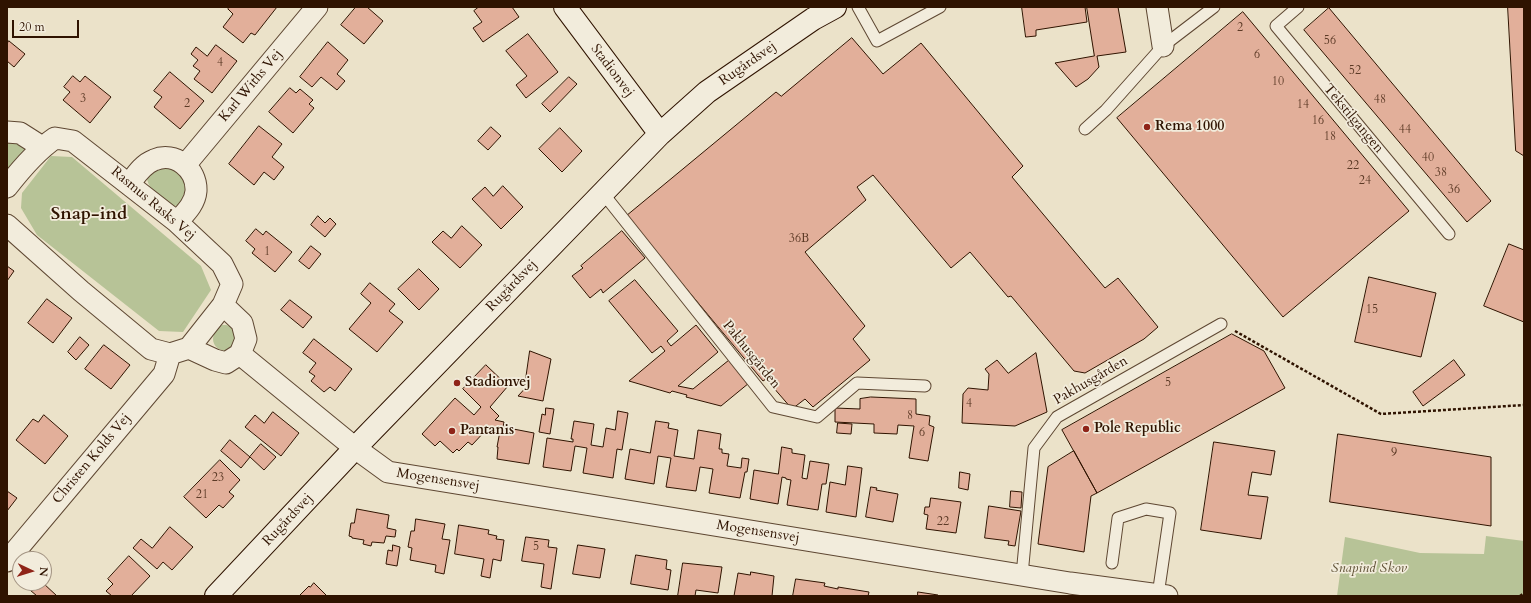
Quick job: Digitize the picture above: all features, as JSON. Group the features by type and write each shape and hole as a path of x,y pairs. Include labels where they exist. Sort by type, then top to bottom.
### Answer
{"street":[{"name":"Karl Withs Vej","path":"186,164 317,7"},
{"name":"Stadionvej","path":"565,7 660,134"},
{"name":"Rugårdsvej","path":"216,596 355,448 660,134 707,92 813,20 835,7"},
{"path":"1157,7 1163,46"},
{"path":"7,132 20,133 42,147"},
{"name":"Rasmus Rasks Vej","path":"7,187 22,168 42,147 55,138 73,140 177,222 222,264 232,284 223,305 180,351"},
{"path":"130,184 144,166 154,159 170,158 186,164 194,176 196,192 190,207 177,222"},
{"path":"7,225 81,291 151,349 180,351 226,363 240,354 246,339 242,323 223,305"},
{"name":"Christen Kolds Vej","path":"7,561 164,374 180,351"},
{"path":"240,354 355,448"},
{"name":"Mogensensvej","path":"355,448 388,472 1070,583 1164,596"}],"lane":[{"path":"858,7 877,42 940,7"},
{"path":"1085,129 1106,110 1163,46 1214,7"},
{"name":"Tekstilgangen","path":"1298,7 1276,26 1449,234"},
{"name":"Pakhusgården","path":"602,192 774,407 817,417 857,383 925,386"},
{"name":"Pakhusgården","path":"1022,575 1034,448 1057,417 1221,324"},
{"path":"1112,562 1118,518 1146,509 1170,513 1164,596"}],"path":[{"path":"1221,324 1381,414 1524,405"},
{"path":"1520,596 1524,593"}],"green space":[{"path":"7,141 16,141 24,148 25,152 7,172"},
{"path":"51,156 72,157 201,266 211,290 183,332 159,331 37,235 21,208 22,193"},
{"path":"166,167 173,167 182,176 185,185 184,194 179,205 171,207 153,191 147,179 152,172"},
{"path":"222,325 234,327 239,339 228,351 218,348 213,341 215,333"},
{"name":"Snapind Skov","path":"1486,536 1524,541 1524,596 1337,596 1345,537 1420,553 1484,554"}],"building":[{"path":"230,7 277,7 255,35 251,33 243,43 223,27 233,14 228,9"},
{"path":"356,7 367,7 383,21 364,44 341,25"},
{"path":"479,7 512,7 519,17 483,42 473,28 482,22 474,11"},
{"path":"1022,7 1085,7 1087,22 1036,30 1036,36 1026,37"},
{"path":"1087,7 1118,7 1126,52 1097,56 1099,67 1088,79 1076,87 1055,63 1094,56"},
{"path":"1508,7 1524,7 1524,156 1516,151"},
{"path":"1329,8 1491,201 1467,222 1304,30"},
{"path":"1243,12 1409,211 1283,317 1117,118"},
{"path":"528,34 558,72 526,98 516,85 527,76 506,51"},
{"path":"852,38 883,74 921,43 1023,166 1012,177 1105,288 1118,278 1158,327 1144,339 1085,373 1074,371 1011,296 1008,297 970,252 951,268 873,175 857,187 866,200 805,252 865,326 853,339 870,360 813,407 805,399 792,409 766,379 763,381 626,216 776,92 781,96"},
{"path":"9,41 25,54 14,67 7,61 7,44"},
{"path":"328,42 348,60 337,74 345,81 337,90 321,77 312,87 300,77"},
{"path":"216,45 237,61 212,93 194,79 200,71 193,66 198,60 191,54 196,47 207,56"},
{"path":"170,72 204,101 180,129 154,107 162,97 154,91"},
{"path":"73,76 80,82 85,76 111,97 90,123 63,100 70,92 64,87"},
{"path":"569,77 577,84 550,112 542,104"},
{"path":"290,88 296,93 300,89 313,100 309,104 314,108 293,133 269,112"},
{"path":"259,126 282,144 272,157 284,167 274,180 264,172 254,185 229,164"},
{"path":"491,127 501,136 488,150 478,141"},
{"path":"560,128 582,151 562,172 539,149"},
{"path":"503,186 523,207 501,229 472,199 485,187 493,196"},
{"path":"318,216 325,223 330,218 336,224 325,237 311,225"},
{"path":"462,226 482,245 460,268 432,242 443,231 451,238"},
{"path":"256,229 263,235 266,231 292,252 275,272 252,253 255,249 246,241"},
{"path":"622,231 645,258 603,293 601,289 590,298 572,276 583,268 581,266"},
{"path":"1509,244 1524,250 1524,322 1484,306"},
{"path":"311,246 321,254 309,269 299,261"},
{"path":"7,266 14,271 7,281"},
{"path":"419,269 439,289 419,310 398,289"},
{"path":"1369,277 1436,293 1421,357 1355,342"},
{"path":"635,280 678,331 667,341 671,346 696,325 718,352 678,386 693,389 729,360 749,383 721,406 686,397 687,395 672,391 670,393 629,381 665,351 661,346 652,353 609,301"},
{"path":"370,283 395,304 389,311 403,322 377,352 349,329 371,303 361,294"},
{"path":"47,299 72,318 53,343 28,323"},
{"path":"290,300 312,317 303,328 281,310"},
{"path":"1232,334 1264,351 1285,388 1097,493 1062,430"},
{"path":"80,337 89,345 76,360 68,352"},
{"path":"314,339 352,369 335,391 330,387 324,392 311,381 315,376 309,372 316,363 303,353"},
{"path":"104,345 130,365 111,389 85,369"},
{"path":"530,351 551,359 543,401 518,396 530,383 530,380 526,379"},
{"path":"1036,353 1047,412 1015,426 962,423 963,394 968,388 988,390 989,374 985,369 997,360 1008,373"},
{"path":"1454,360 1465,375 1423,406 1413,392"},
{"path":"486,365 508,386 490,407 499,416 495,420 504,422 503,427 534,433 529,464 497,459 497,447 500,431 492,430 491,433 487,429 472,445 468,442 459,451 457,449 453,453 440,441 435,446 422,434 455,398 474,415 481,407 463,389"},
{"path":"871,397 916,399 916,414 930,416 929,425 934,427 928,461 909,458 914,426 898,425 897,434 874,433 874,424 835,422 835,408 860,409 860,399"},
{"path":"546,408 554,409 550,434 539,432 542,414 545,415"},
{"path":"618,411 628,413 622,450 617,449 613,478 583,473 587,448 575,446 571,471 543,467 547,438 573,442 573,439 571,439 574,421 594,424 591,445 603,447 606,428 615,430"},
{"path":"273,412 299,433 281,456 245,427 255,415 264,423"},
{"path":"44,415 68,436 45,464 16,440 33,419 38,422"},
{"path":"656,421 669,423 668,428 678,430 674,456 694,459 698,430 721,434 719,449 722,449 722,453 729,454 727,466 741,468 742,458 749,459 740,498 709,493 713,469 700,467 696,491 666,487 671,458 658,456 654,484 625,479 630,449 650,453"},
{"path":"838,423 852,424 851,434 837,433"},
{"path":"1338,434 1491,457 1491,526 1330,502"},
{"path":"230,440 250,457 241,468 221,451"},
{"path":"1214,442 1275,451 1271,475 1252,472 1248,495 1268,497 1261,539 1201,530"},
{"path":"261,444 276,457 264,470 250,457"},
{"path":"782,447 792,449 792,453 805,455 802,478 807,479 810,461 829,464 826,484 822,484 818,510 787,505 791,480 782,477 778,504 750,499 754,470 778,474"},
{"path":"1074,451 1097,493 1091,496 1084,552 1038,544 1048,467"},
{"path":"220,460 240,480 229,492 234,496 223,508 219,505 206,518 184,497"},
{"path":"848,466 862,468 856,517 826,512 830,482 845,485"},
{"path":"960,472 970,474 968,490 959,488"},
{"path":"871,487 877,488 876,490 898,494 893,522 866,517"},
{"path":"7,491 17,498 7,511"},
{"path":"1011,491 1022,492 1021,508 1010,507"},
{"path":"931,498 961,502 956,533 926,529 928,515 924,514 925,507 929,507"},
{"path":"989,506 1021,511 1015,546 1008,545 1009,541 985,538"},
{"path":"357,509 389,515 387,528 396,530 395,537 386,536 384,543 372,542 371,546 363,544 364,540 349,536 351,523 354,523"},
{"path":"416,519 445,524 442,539 450,540 444,574 435,572 436,565 410,560 412,548 408,547 411,531 414,531"},
{"path":"459,525 489,530 488,534 497,536 496,539 504,540 501,561 493,559 490,578 481,576 484,559 455,554"},
{"path":"170,527 193,547 172,570 163,562 157,569 133,548 141,539 152,548"},
{"path":"526,537 549,540 548,547 557,548 551,589 541,587 544,564 522,561"},
{"path":"393,545 400,547 397,566 386,564 388,550 392,551"},
{"path":"578,545 605,549 600,578 573,574"},
{"path":"636,555 667,560 666,569 671,570 668,590 631,584"},
{"path":"129,556 150,576 131,596 112,596 106,591 113,584 108,579"},
{"path":"683,563 722,567 718,593 696,590 695,596 678,596"},
{"path":"751,572 774,576 772,596 734,596 738,573 750,575"},
{"path":"796,579 825,583 824,586 838,589 838,587 869,592 868,596 793,596"},
{"path":"314,583 327,596 299,596 309,586 310,587"},
{"path":"31,591 52,591 57,596 37,596"},
{"path":"918,592 938,595 938,596 918,596"}],"place":[{"name":"Rema 1000","path":"1147,127"},
{"name":"Stadionvej","path":"457,383"},
{"name":"Pole Republic","path":"1086,429"},
{"name":"Pantanis","path":"452,431"}],"district":[{"name":"Snap-ind","path":"89,215"}]}
